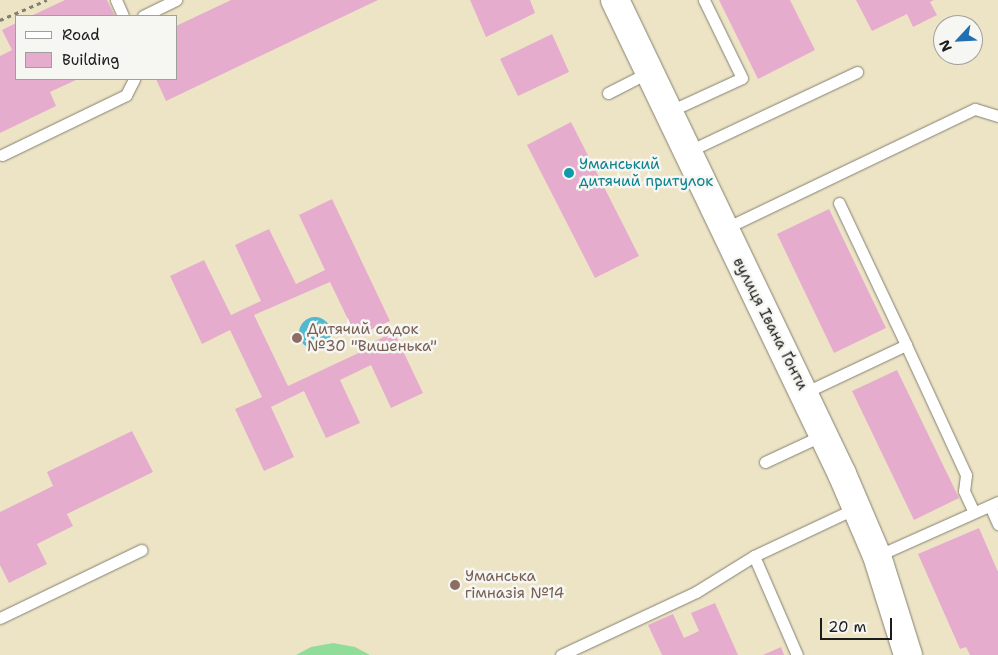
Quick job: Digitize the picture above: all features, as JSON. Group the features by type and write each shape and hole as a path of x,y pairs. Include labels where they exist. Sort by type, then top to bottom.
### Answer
{"main road":[{"name":"вулиця Івана Ґонти","path":"615,0 686,152 823,434 877,556 882,594 908,655"}],"lane":[{"path":"116,0 123,15"},
{"path":"145,15 176,0"},
{"path":"668,112 742,78 704,0"},
{"path":"608,93 650,72"},
{"path":"686,152 857,72"},
{"path":"2,155 126,95 134,80"},
{"path":"723,229 975,109 998,116"},
{"path":"839,203 966,475 964,491 974,512"},
{"path":"804,393 906,345"},
{"path":"765,462 823,434"},
{"path":"877,556 994,504 998,524"},
{"path":"561,655 696,592 754,556 856,508"},
{"path":"0,618 141,550"},
{"path":"754,556 797,655"}],"path":[{"path":"0,20 47,0"}],"green space":[{"path":"333,643 355,647 370,655 296,655 311,647"}],"water":[{"path":"315,317 326,322 331,333 326,344 315,349 304,344 299,333 304,322"}],"building":[{"path":"65,0 107,0 114,15 33,15"},
{"path":"231,0 378,0 166,101 156,80 178,80 178,25"},
{"path":"470,0 530,0 535,13 486,37"},
{"path":"719,0 790,0 815,50 758,79"},
{"path":"856,0 934,0 930,2 937,15 933,15 933,17 913,27 907,14 872,31"},
{"path":"15,24 15,80 76,80 50,92 56,106 0,133 0,56 12,50 2,30"},
{"path":"552,34 569,72 518,96 500,59"},
{"name":"Уманський дитячий притулок","path":"571,122 639,256 595,278 527,145"},
{"path":"332,199 390,321 356,336 330,282 254,315 288,386 365,350 363,347 394,332 423,393 391,408 371,365 340,380 360,423 326,438 304,391 271,407 294,457 264,471 235,409 262,397 230,330 202,344 170,276 204,260 231,315 261,301 235,245 269,229 296,284 325,270 299,215"},
{"path":"829,209 886,328 834,353 777,234"},
{"path":"897,370 959,498 914,520 852,391"},
{"path":"132,431 153,472 67,514 73,526 37,544 47,564 9,583 0,565 0,512 53,486 47,472"},
{"path":"979,528 998,572 998,655 970,655 966,647 960,649 918,554"},
{"path":"715,603 738,655 662,655 648,625 673,614 684,638 699,631 691,613"},
{"path":"781,647 784,655 763,655"}],"place":[{"name":"Уманський дитячий притулок","path":"569,173"},
{"name":"Дитячий садок №30 \"Вишенька\"","path":"297,338"},
{"name":"Уманська гімназія №14","path":"455,585"}]}
